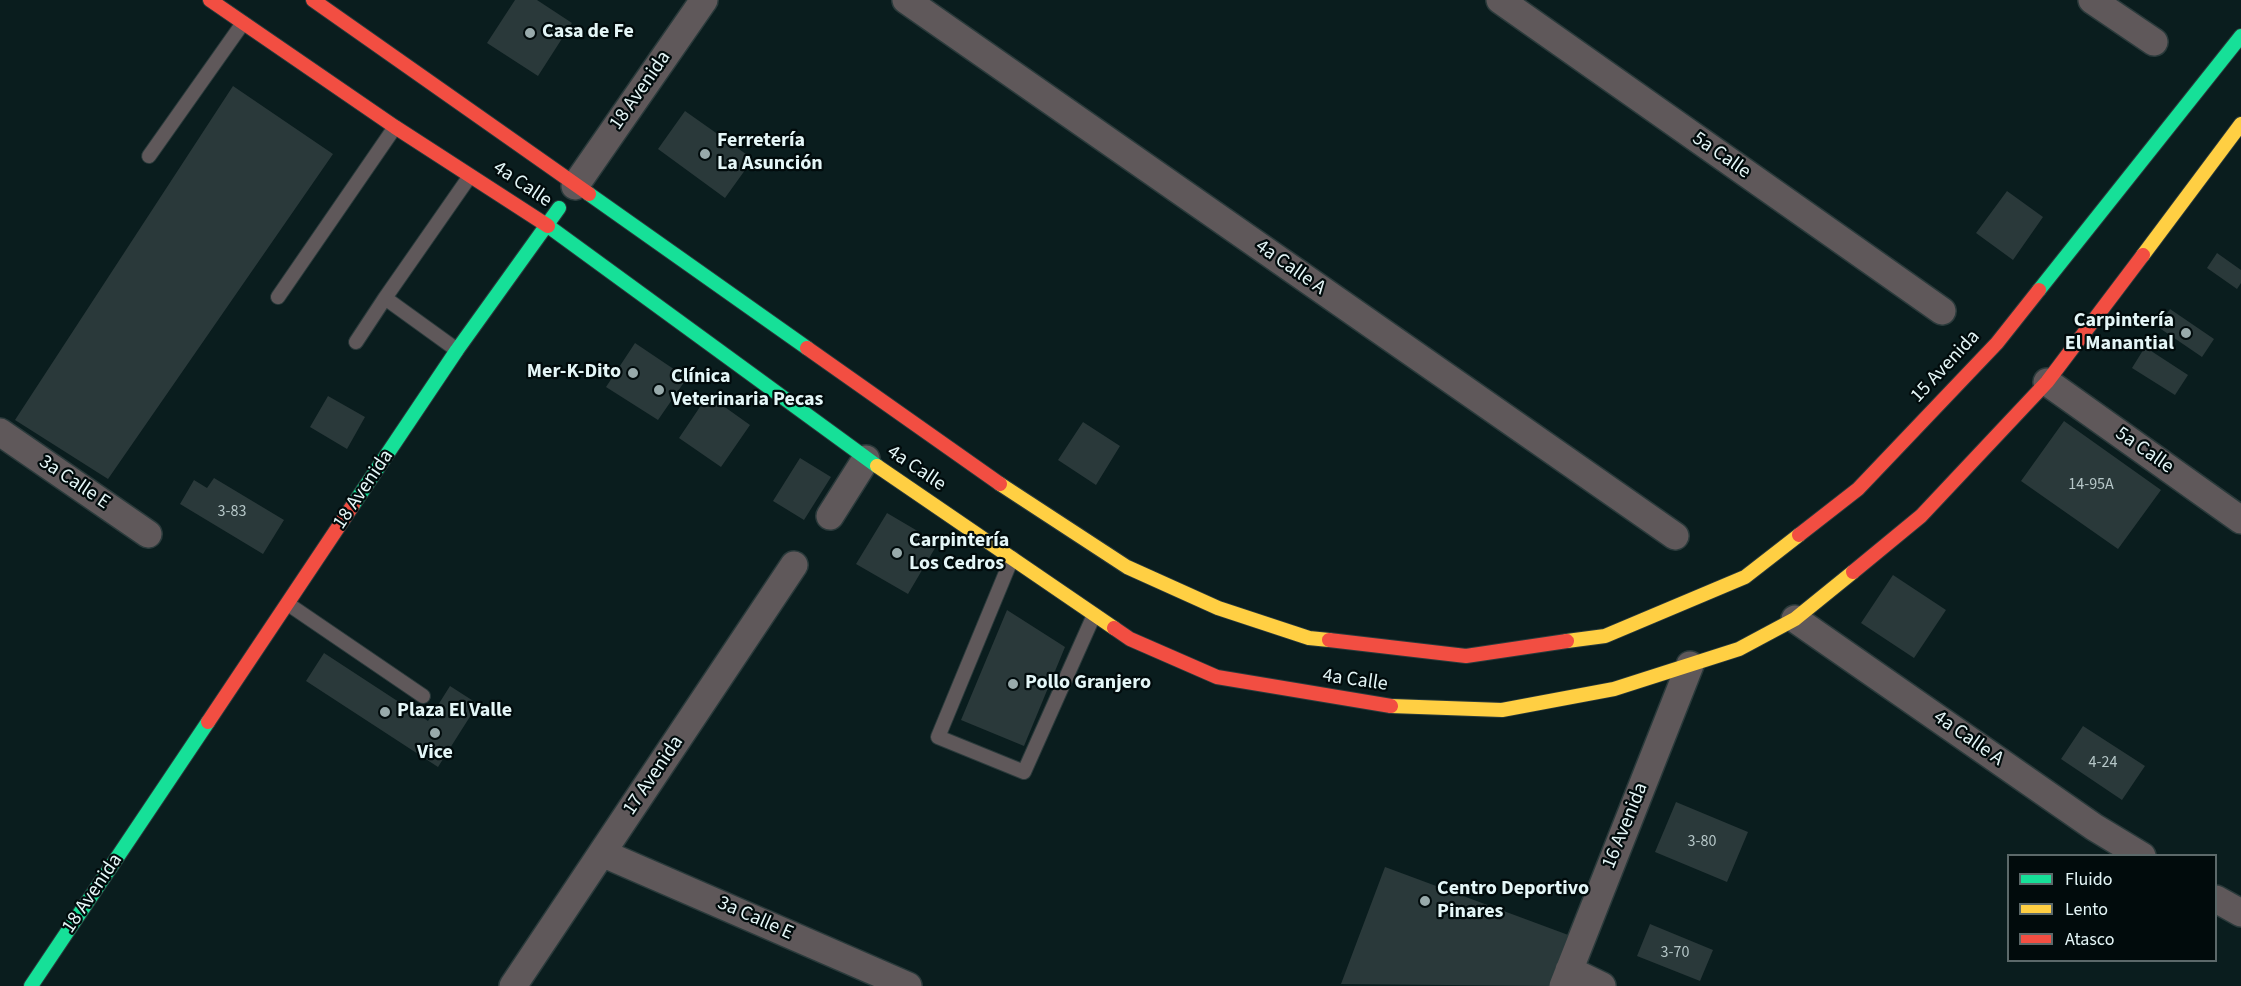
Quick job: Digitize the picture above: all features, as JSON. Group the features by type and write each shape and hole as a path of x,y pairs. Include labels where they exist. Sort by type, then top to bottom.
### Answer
{"main road":[{"name":"4a Calle","path":"210,0 395,127 472,174 547,225 866,459 1130,639 1217,677 1400,707 1502,710 1614,689 1690,665"},
{"name":"4a Calle","path":"313,0 1037,510 1127,567 1218,608 1309,638 1466,656 1605,636"},
{"name":"15 Avenida","path":"1605,636 1745,577 1858,489 1997,343 2241,36"},
{"path":"1690,665 1739,649 1795,619 1921,516 2047,382 2241,124"},
{"name":"18 Avenida","path":"31,986 457,350 575,186"}],"street":[{"name":"18 Avenida","path":"575,186 705,0"},
{"name":"4a Calle A","path":"906,0 1675,536"},
{"name":"5a Calle","path":"1500,0 1942,311"},
{"path":"2092,0 2154,42"},
{"name":"5a Calle","path":"2047,382 2241,520"},
{"name":"3a Calle E","path":"0,432 148,534"},
{"path":"830,516 866,459"},
{"name":"17 Avenida","path":"513,986 794,565"},
{"name":"4a Calle A","path":"1795,619 2094,827 2140,854"},
{"name":"16 Avenida","path":"1566,978 1690,665"},
{"name":"3a Calle E","path":"602,853 908,986"},
{"path":"2217,900 2241,913"},
{"path":"1566,978 1602,986"}],"lane":[{"path":"150,156 243,23"},
{"path":"278,297 395,127"},
{"path":"356,342 472,174"},
{"path":"385,298 457,350"},
{"path":"1012,558 938,737 1024,772 1094,615"},
{"path":"288,604 423,696"}],"building":[{"name":"Casa de Fe","path":"515,0 537,0 572,23 538,76 487,43"},
{"path":"233,86 333,154 108,479 15,420"},
{"name":"Ferretería La Asunción","path":"685,111 753,159 725,198 658,149"},
{"path":"2007,191 2043,217 2013,260 1976,233"},
{"path":"2217,253 2241,270 2241,283 2237,289 2207,268"},
{"name":"Carpintería El Manantial","path":"2170,309 2214,339 2202,357 2158,327"},
{"path":"635,343 687,378 658,420 606,387"},
{"path":"2145,347 2188,375 2175,395 2132,368"},
{"path":"708,395 750,425 721,467 679,438"},
{"path":"328,396 365,417 347,449 310,427"},
{"path":"2064,421 2161,490 2118,549 2021,481"},
{"path":"1083,422 1120,446 1096,485 1058,460"},
{"path":"800,458 831,477 804,520 773,501"},
{"path":"214,478 284,520 263,554 180,504 194,480 207,488"},
{"name":"Carpintería Los Cedros","path":"887,513 938,543 908,594 856,564"},
{"path":"1893,575 1946,610 1914,658 1861,623"},
{"name":"Pollo Granjero","path":"1007,610 1065,647 1024,746 961,720"},
{"name":"Plaza El Valle","path":"324,653 428,721 450,686 478,704 438,767 306,681"},
{"path":"2083,726 2145,766 2122,800 2061,759"},
{"path":"1676,802 1748,832 1727,882 1655,852"},
{"name":"Centro Deportivo Pinares","path":"1385,867 1571,936 1552,986 1341,984"},
{"path":"1650,924 1713,950 1700,981 1637,956"}],"traffic: fast":[{"path":"2039,290 2241,36"},
{"path":"589,194 807,348"},
{"path":"353,505 457,350 559,208"},
{"path":"548,226 877,466"},
{"path":"31,986 208,722"}],"traffic: slow":[{"path":"2143,255 2241,124"},
{"path":"877,466 1114,628"},
{"path":"1000,484 1127,567 1218,608 1309,638 1329,640"},
{"path":"1567,641 1605,636 1745,577 1799,535"},
{"path":"1391,706 1502,710 1614,689 1739,649 1795,619 1853,572"}],"traffic: jam":[{"path":"210,0 395,127 548,226"},
{"path":"313,0 589,194"},
{"path":"1853,572 1921,516 2047,382 2143,255"},
{"path":"1799,535 1858,489 1997,343 2039,290"},
{"path":"807,348 1000,484"},
{"path":"208,722 353,505"},
{"path":"1114,628 1130,639 1217,677 1391,706"},
{"path":"1329,640 1466,656 1567,641"}],"place":[{"name":"Casa de Fe","path":"530,33"},
{"name":"Ferretería La Asunción","path":"705,154"},
{"name":"Carpintería El Manantial","path":"2186,333"},
{"name":"Mer-K-Dito","path":"633,373"},
{"name":"Clínica Veterinaria Pecas","path":"659,390"},
{"name":"Carpintería Los Cedros","path":"897,553"},
{"name":"Pollo Granjero","path":"1013,684"},
{"name":"Plaza El Valle","path":"385,712"},
{"name":"Vice","path":"435,733"},
{"name":"Centro Deportivo Pinares","path":"1425,901"}]}
